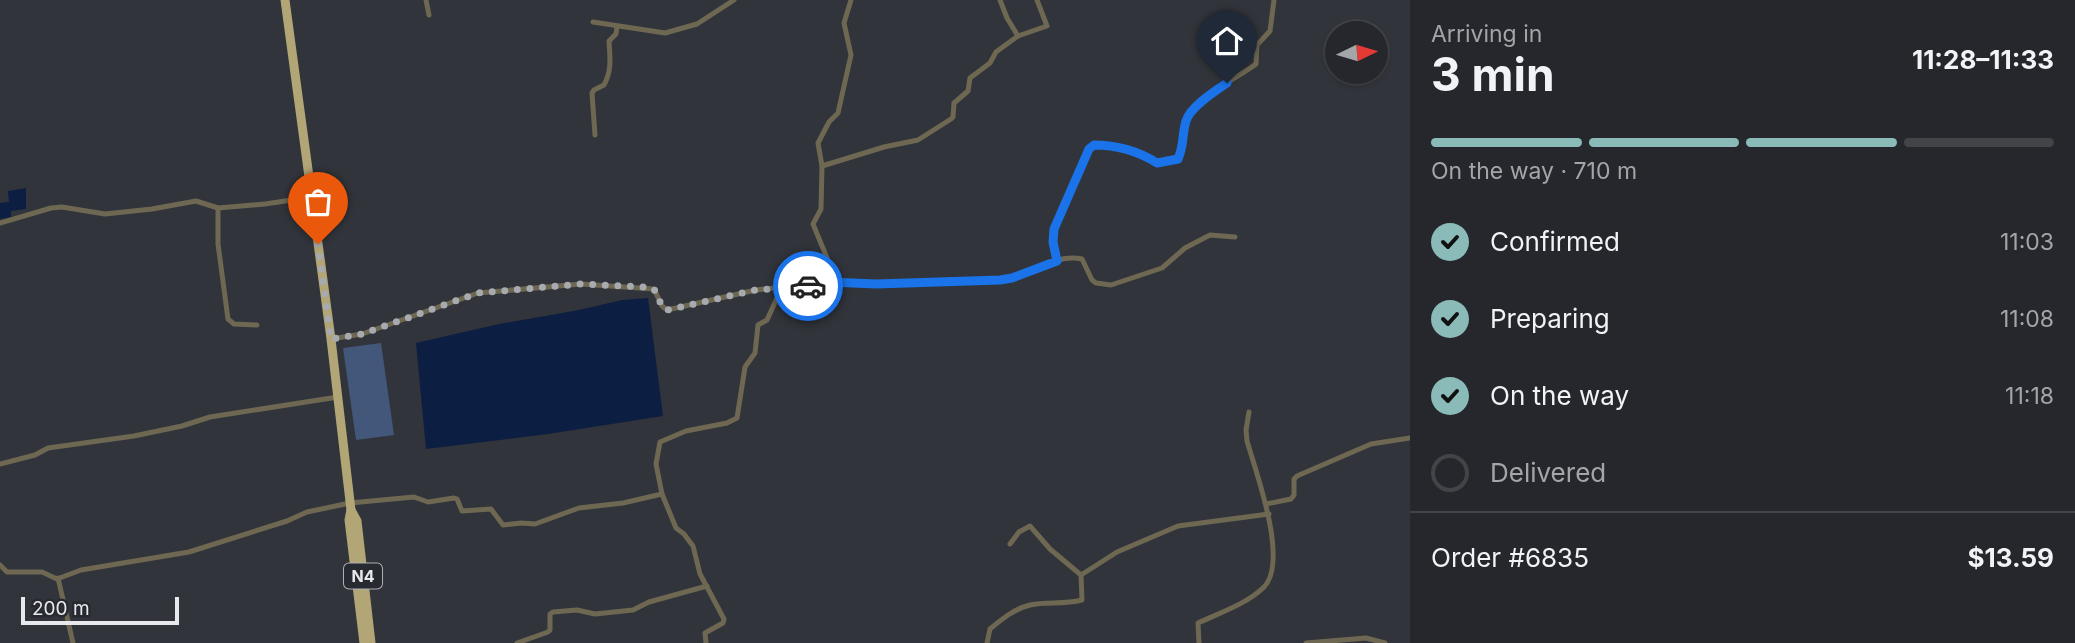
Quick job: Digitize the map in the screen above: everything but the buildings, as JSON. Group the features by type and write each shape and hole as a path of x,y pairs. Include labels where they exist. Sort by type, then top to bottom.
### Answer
{"highway":[{"name":"N4","path":"285,0 331,339 364,643"},
{"name":"N4","path":"351,507 357,521 371,643"}],"street":[{"path":"426,0 429,15"},
{"path":"593,22 666,33 697,24 734,0"},
{"path":"830,282 827,258 813,224 821,209 822,166 818,143 829,122 838,114 851,55 844,23 851,0"},
{"path":"1000,0 1018,36"},
{"path":"822,166 884,147 918,140 951,120 954,103 968,91 970,78 993,60 996,52 1018,36 1047,26 1037,0"},
{"path":"1057,261 1053,242 1054,229 1089,149 1094,145 1119,147 1157,163 1178,159 1183,144 1186,117 1208,95 1256,64 1257,45 1270,31 1274,0"},
{"path":"595,135 592,93 604,85 608,76 611,67 609,41 617,34 617,27"},
{"path":"0,223 62,207 105,214 196,201 218,208 312,197"},
{"path":"218,208 218,244 228,319 234,324 257,326"},
{"path":"331,339 362,334 478,293 581,284 654,289 662,306 667,310 756,290 830,282 876,284 1000,280 1074,257 1082,259 1092,280 1111,285 1163,268 1185,248 1210,235 1235,237"},
{"path":"706,643 705,633 723,623 724,619 697,566 693,546 676,528 662,494 656,464 660,442 686,431 727,423 737,418 745,367 755,353 758,325 767,320 782,287"},
{"path":"0,464 35,455 48,448 134,436 183,426 210,417 338,397"},
{"path":"1199,643 1198,623 1241,603 1266,585 1270,576 1273,551 1269,514 1247,442 1249,412"},
{"path":"1266,504 1291,499 1294,495 1294,479 1309,471 1371,444 1410,438"},
{"path":"0,565 7,572 42,572 58,578 81,570 189,552 287,522 307,512 414,497 428,502 454,498 462,511 491,509 503,525 535,524 579,508 623,503 662,494"},
{"path":"1081,575 1117,552 1178,526 1269,514"},
{"path":"988,643 990,629 1012,612 1031,605 1065,604 1082,600 1081,575 1050,549 1030,526 1018,532 1010,544"},
{"path":"58,578 73,643"},
{"path":"517,643 548,632 550,614 553,612 578,610 595,614 633,610 649,602 707,586"},
{"path":"1306,643 1366,638 1385,643"}],"shaded area":[{"path":"26,188 26,209 11,211 11,217 0,219 0,203 9,202 8,191"},
{"path":"648,298 663,416 426,449 416,343 622,300"},
{"path":"381,343 394,435 356,440 343,348"}],"way so far":[{"path":"318,244 331,339 362,334 478,293 581,284 644,287 654,289 662,306 667,310 756,290 808,286"}],"route":[{"path":"808,286 830,282 876,284 1000,280 1057,261 1053,242 1054,229 1089,149 1094,145 1119,147 1163,164 1178,159 1183,144 1186,117 1208,95 1227,83"}]}
